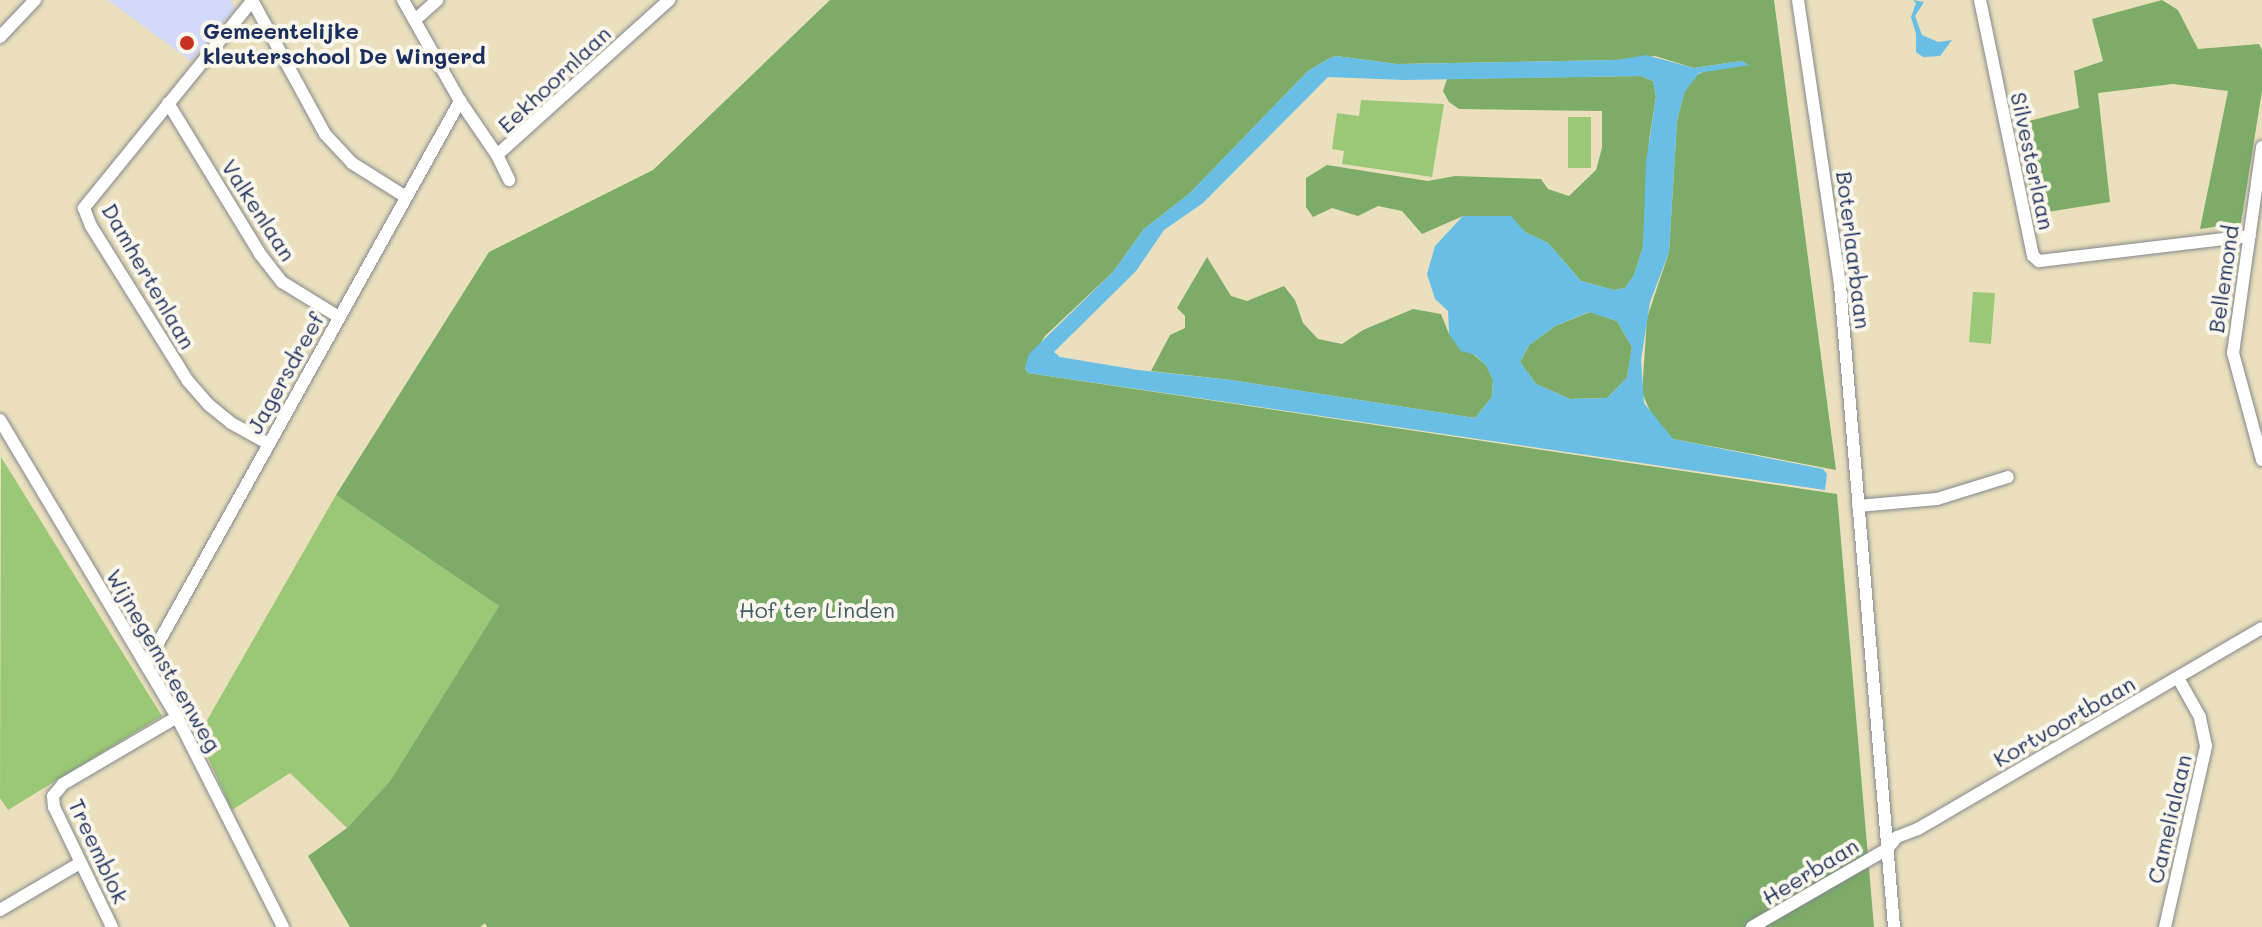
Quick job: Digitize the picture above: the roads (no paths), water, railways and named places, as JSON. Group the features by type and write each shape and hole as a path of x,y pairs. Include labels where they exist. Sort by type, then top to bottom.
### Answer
{"street":[{"path":"0,37 35,0"},
{"path":"252,0 325,134 352,163 406,197"},
{"name":"Damhertenlaan","path":"252,0 84,208 91,226 188,381 209,405 231,423 269,444"},
{"path":"403,0 460,101 499,155 509,180"},
{"path":"415,20 437,0"},
{"name":"Eekhoornlaan","path":"499,155 669,0"},
{"name":"Boterlaarbaan","path":"1798,0 1840,285 1894,927"},
{"name":"Silvesterlaan","path":"1980,0 2033,256 2039,261 2250,236"},
{"name":"Jagersdreef","path":"146,665 460,101"},
{"name":"Valkenlaan","path":"168,103 260,254 282,282 339,317"},
{"name":"Bellemond","path":"2262,147 2233,353 2262,460"},
{"name":"Wijnegemsteenweg","path":"0,420 177,717 283,927"},
{"path":"1858,506 1937,499 2008,477"},
{"name":"Kortvoortbaan","path":"1887,849 1897,837 1918,829 2262,628"},
{"name":"Camelialaan","path":"2165,927 2206,746 2200,717 2178,678"},
{"name":"Treemblok","path":"112,927 54,807 54,792 177,717"},
{"name":"Heerbaan","path":"1752,927 1887,849"},
{"path":"0,910 80,863"}],"water":[{"path":"1913,0 1924,2 1915,16 1922,35 1938,42 1952,40 1940,56 1923,57 1916,52 1916,34 1911,17 1916,3"},
{"path":"1646,55 1694,68 1741,61 1749,65 1699,73 1684,93 1677,121 1669,252 1650,302 1641,360 1644,403 1673,439 1823,469 1827,474 1825,490 1028,373 1025,368 1029,354 1113,272 1144,229 1189,194 1308,71 1330,58 1336,56 1397,64 1616,60","holes":["1641,76 1653,81 1656,97 1646,162 1643,247 1634,275 1625,288 1614,290 1581,281 1548,243 1525,232 1511,216 1463,216 1435,246 1427,274 1435,299 1448,311 1449,334 1461,351 1475,355 1486,365 1493,380 1492,397 1475,418 1231,380 1138,370 1060,357 1054,352 1136,271 1164,230 1203,203 1328,77 1405,80","1589,312 1617,321 1632,347 1627,378 1607,398 1570,399 1536,384 1520,362 1529,345 1555,326"]}],"place":[{"name":"Gemeentelijke kleuterschool De Wingerd","path":"187,43"}],"park label":[{"name":"Hof ter Linden","path":"817,610"}]}
